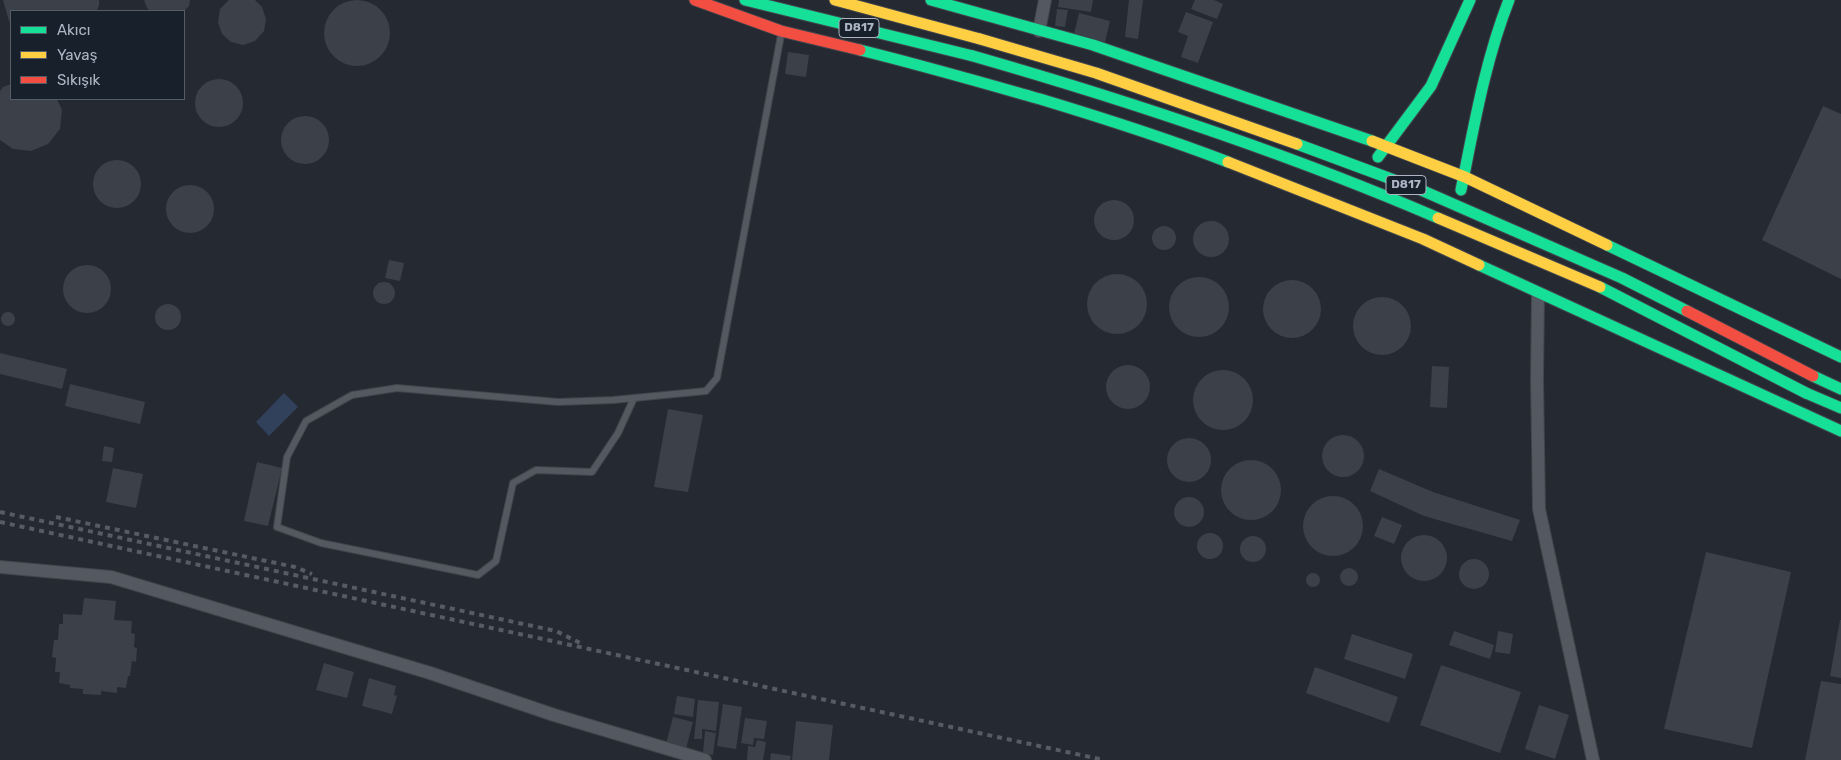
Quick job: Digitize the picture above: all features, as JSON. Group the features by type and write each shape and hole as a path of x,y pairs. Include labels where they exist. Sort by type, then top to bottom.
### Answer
{"highway":[{"path":"695,0 781,31 931,68 1082,112 1194,149 1422,239 1841,431"},
{"name":"D817","path":"745,0 973,56 1084,88 1306,165 1413,207 1615,294 1806,393 1841,408"},
{"name":"D817","path":"836,0 1096,73 1310,148 1421,190 1622,278 1841,389"},
{"path":"931,0 1093,45 1388,146 1465,176 1841,357"},
{"path":"1359,214 1362,192 1374,162 1388,146 1431,86 1470,0"},
{"path":"1422,239 1442,225 1460,197 1478,105 1497,31 1509,0"}],"street":[{"path":"1039,31 1045,0"},
{"path":"1538,293 1539,509 1593,760"},
{"path":"0,567 112,577 430,673 554,715 705,760"}],"lane":[{"path":"634,398 618,433 592,472 536,470 512,484 496,561 478,575 321,543 277,526 287,457 306,421 352,394 397,388 558,402 634,398 706,391 717,378 781,31"}],"water":[{"path":"284,393 298,407 269,436 256,422"}],"building":[{"path":"3,0 99,0 97,10 10,10 10,22"},
{"path":"144,0 190,0 189,6 185,10 149,10"},
{"path":"229,0 255,0 262,7 266,19 264,31 255,41 243,45 231,42 222,34 218,22 220,9"},
{"path":"357,0 370,2 380,10 388,20 390,33 388,46 380,56 370,64 357,66 344,64 334,56 326,46 324,33 326,20 334,10 344,2"},
{"path":"1059,0 1093,0 1091,12 1058,7"},
{"path":"1129,0 1143,0 1138,39 1125,37"},
{"path":"1195,0 1214,0 1223,4 1217,19 1191,9"},
{"path":"1057,9 1068,10 1065,27 1055,26"},
{"path":"1186,12 1213,22 1198,63 1181,57 1188,36 1178,32"},
{"path":"1079,13 1110,21 1105,42 1074,34"},
{"path":"788,52 809,55 806,77 785,74"},
{"path":"219,79 228,81 236,86 241,94 243,103 241,112 236,120 228,125 219,127 210,125 202,120 197,112 195,103 197,94 202,86 210,81"},
{"path":"10,84 10,100 57,100 62,110 60,129 48,144 31,151 13,149 0,140 0,91 3,87"},
{"path":"1823,106 1841,114 1841,279 1762,240"},
{"path":"305,116 314,118 322,123 327,131 329,140 327,149 322,157 314,162 305,164 296,162 288,157 283,149 281,140 283,131 288,123 296,118"},
{"path":"117,160 126,162 134,167 139,175 141,184 139,193 134,201 126,206 117,208 108,206 100,201 95,193 93,184 95,175 100,167 108,162"},
{"path":"190,185 199,187 207,192 212,200 214,209 212,218 207,226 199,231 190,233 181,231 173,226 168,218 166,209 168,200 173,192 181,187"},
{"path":"1118,200 1125,203 1131,209 1134,220 1133,228 1125,237 1118,240 1110,240 1103,237 1095,228 1094,216 1097,209 1106,201"},
{"path":"1211,221 1218,222 1224,226 1228,232 1228,246 1224,252 1218,256 1211,257 1204,256 1198,252 1194,246 1193,239 1194,232 1198,226 1204,222"},
{"path":"1164,226 1169,227 1175,233 1175,243 1169,249 1164,250 1159,249 1153,243 1152,238 1153,233 1159,227"},
{"path":"389,260 404,263 400,281 385,278"},
{"path":"87,265 96,267 104,272 109,280 111,289 109,298 104,306 96,311 87,313 78,311 70,306 65,298 63,289 65,280 70,272 78,267"},
{"path":"1111,274 1123,274 1134,279 1142,287 1147,298 1145,316 1134,329 1123,334 1111,334 1100,329 1092,321 1087,310 1087,298 1092,287 1100,279"},
{"path":"1199,277 1215,282 1220,286 1224,291 1229,307 1224,323 1220,328 1215,332 1199,337 1183,332 1178,328 1174,323 1169,307 1174,291 1178,286 1183,282"},
{"path":"1286,280 1298,280 1313,288 1321,303 1321,315 1313,330 1298,338 1286,338 1271,330 1263,315 1263,303 1271,288"},
{"path":"384,282 392,285 395,293 392,301 384,304 376,301 373,293 376,285"},
{"path":"1376,297 1388,297 1403,305 1411,320 1411,332 1403,347 1388,355 1376,355 1361,347 1353,332 1353,320 1361,305"},
{"path":"168,304 177,308 181,317 177,326 168,330 159,326 155,317 159,308"},
{"path":"8,312 13,314 15,319 13,324 8,326 3,324 1,319 3,314"},
{"path":"0,353 67,369 62,389 0,374"},
{"path":"1128,365 1140,369 1146,375 1150,387 1146,399 1140,405 1128,409 1116,405 1110,399 1106,387 1110,375 1116,369"},
{"path":"1432,366 1449,367 1447,408 1430,407"},
{"path":"1223,370 1239,375 1244,379 1248,384 1253,400 1248,416 1244,421 1239,425 1223,430 1207,425 1202,421 1198,416 1193,400 1198,384 1202,379 1207,375"},
{"path":"70,384 145,402 140,424 65,406"},
{"path":"668,409 703,415 688,492 654,487"},
{"path":"1347,435 1355,438 1361,444 1364,456 1361,468 1355,474 1339,477 1331,474 1325,468 1322,452 1325,444 1331,438"},
{"path":"1185,438 1193,438 1205,444 1211,460 1205,476 1193,482 1185,482 1173,476 1167,464 1167,456 1173,444"},
{"path":"104,446 114,448 112,462 102,461"},
{"path":"1251,460 1268,465 1276,473 1281,490 1276,507 1268,515 1251,520 1234,515 1226,507 1221,490 1226,473 1234,465"},
{"path":"257,462 282,468 268,526 244,521"},
{"path":"113,468 143,474 136,508 106,502"},
{"path":"1379,469 1433,492 1520,520 1512,541 1424,516 1370,491"},
{"path":"1333,496 1350,501 1358,509 1363,526 1358,543 1350,551 1333,556 1316,551 1308,543 1303,526 1308,509 1316,501"},
{"path":"1189,497 1200,501 1204,512 1200,523 1189,527 1178,523 1174,512 1178,501"},
{"path":"1382,517 1402,525 1394,544 1374,536"},
{"path":"1210,533 1219,537 1223,546 1219,555 1210,559 1201,555 1197,546 1201,537"},
{"path":"1424,535 1437,539 1443,545 1447,558 1443,571 1437,577 1424,581 1411,577 1405,571 1401,558 1405,545 1411,539"},
{"path":"1253,536 1262,540 1266,549 1262,558 1253,562 1244,558 1240,549 1244,540"},
{"path":"1706,552 1791,572 1752,748 1664,729"},
{"path":"1474,559 1485,563 1489,574 1485,585 1474,589 1463,585 1459,574 1463,563"},
{"path":"1349,568 1355,571 1358,577 1355,583 1349,586 1343,583 1340,577 1343,571"},
{"path":"1313,573 1318,575 1320,580 1318,585 1313,587 1308,585 1306,580 1308,575"},
{"path":"84,598 116,601 114,620 132,621 131,633 135,634 134,647 137,648 136,662 132,661 126,688 117,687 117,693 101,691 101,695 83,694 83,689 70,688 70,685 59,683 60,672 55,672 56,658 52,657 54,640 58,640 59,624 63,624 63,614 82,615"},
{"path":"1841,620 1841,678 1830,676"},
{"path":"1454,631 1494,645 1490,659 1449,645"},
{"path":"1498,631 1513,634 1510,654 1495,652"},
{"path":"1352,634 1413,654 1405,679 1344,659"},
{"path":"324,663 354,672 347,698 316,690"},
{"path":"1441,665 1521,692 1500,753 1420,725"},
{"path":"1315,667 1398,697 1389,723 1306,693"},
{"path":"369,678 396,686 394,695 397,696 392,714 362,706"},
{"path":"1821,681 1841,684 1841,760 1805,760"},
{"path":"677,696 695,699 693,717 674,714"},
{"path":"698,700 719,702 716,731 702,729 702,739 694,739"},
{"path":"723,704 742,707 736,749 717,746"},
{"path":"1539,705 1569,715 1555,759 1525,749"},
{"path":"673,717 693,722 686,749 666,744"},
{"path":"745,718 767,721 764,739 754,738 753,745 741,743"},
{"path":"796,721 833,725 829,760 792,760"},
{"path":"705,731 716,733 713,755 703,753"},
{"path":"757,740 766,742 763,760 747,760 748,746 755,747"},
{"path":"771,753 791,756 790,760 770,760"}],"railway":[{"path":"0,512 556,631 582,644"},
{"path":"56,517 295,567 312,574"},
{"path":"0,522 1104,760"}],"traffic: fast":[{"path":"745,0 973,56"},
{"path":"931,0 1093,45 1372,141"},
{"path":"1378,157 1431,86 1470,0"},
{"path":"1461,190 1493,46 1509,0"},
{"path":"860,50 1064,106 1228,162"},
{"path":"973,56 1091,91 1266,150 1438,218"},
{"path":"1297,144 1421,190 1622,278 1687,311"},
{"path":"1607,245 1841,357"},
{"path":"1479,265 1841,431"},
{"path":"1600,287 1806,393"},
{"path":"1813,376 1841,389"},
{"path":"1806,393 1841,408"}],"traffic: slow":[{"path":"835,0 980,39"},
{"path":"980,39 1096,73 1297,144"},
{"path":"1372,141 1465,177 1607,245"},
{"path":"1228,162 1423,239 1479,265"},
{"path":"1438,218 1600,287"}],"traffic: jam":[{"path":"695,0 781,31 860,50"},
{"path":"1687,311 1813,376"}]}
